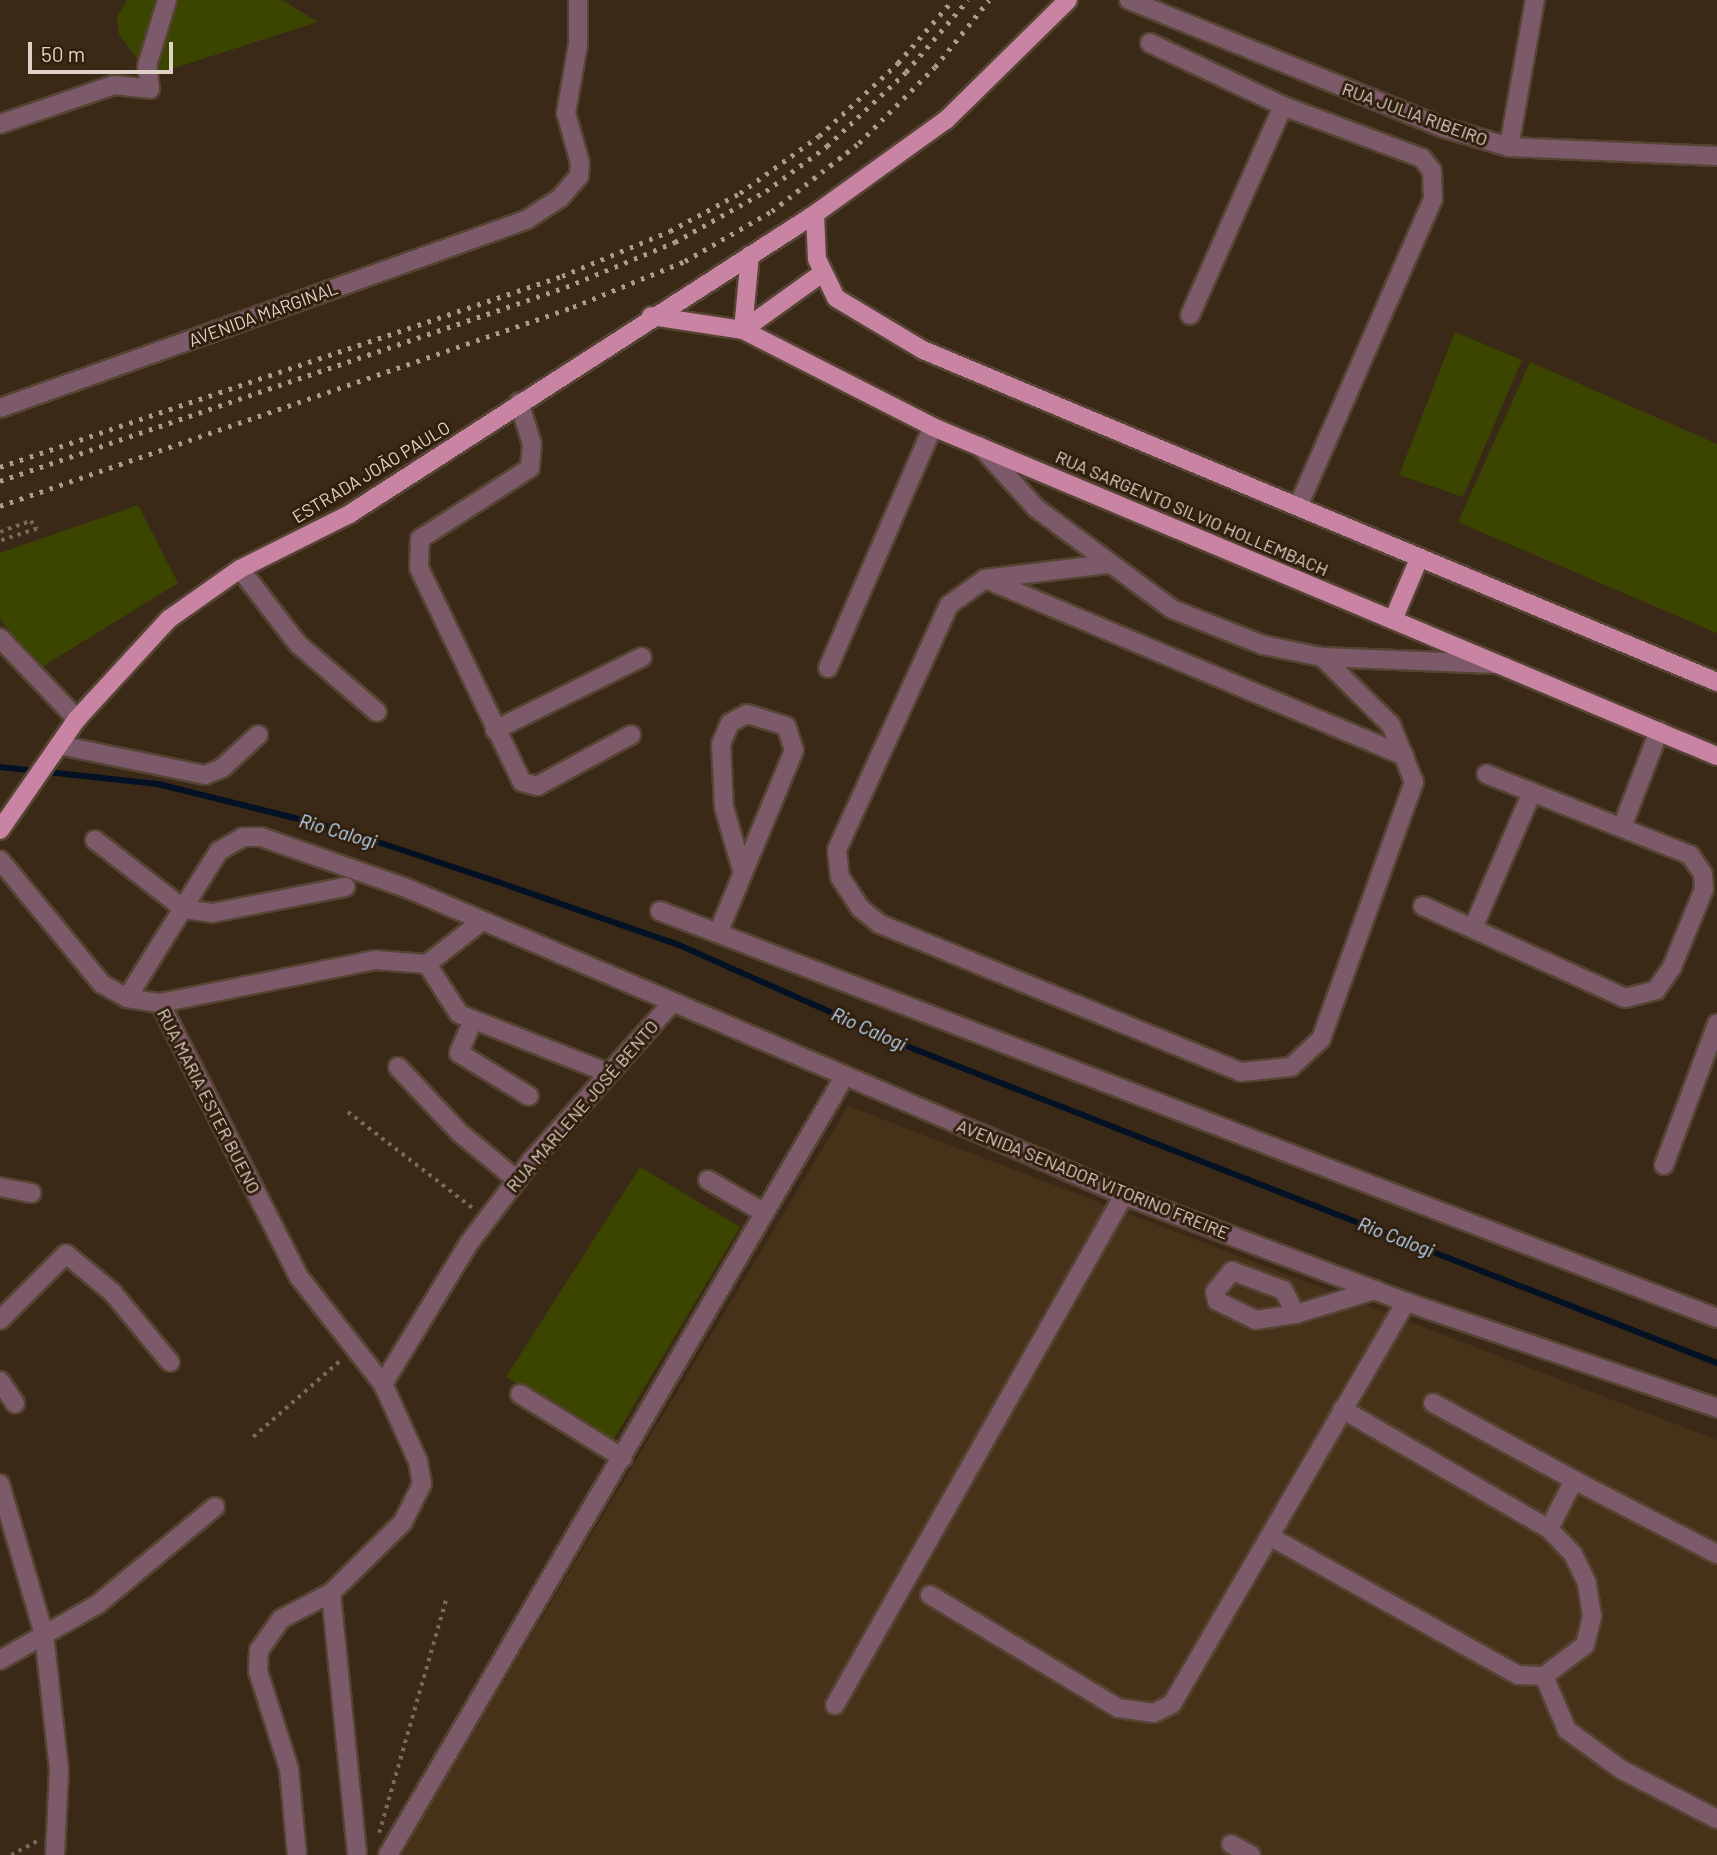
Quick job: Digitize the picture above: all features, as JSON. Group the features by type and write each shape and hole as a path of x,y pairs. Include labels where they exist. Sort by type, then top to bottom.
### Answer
{"main road":[{"name":"ESTRADA JOÃO PAULO","path":"0,830 34,786 77,719 169,619 240,569 348,515 651,316 816,214 946,120 1068,0"},
{"path":"816,214 821,274 836,298 923,350 1298,507 1419,561 1717,682"},
{"path":"743,330 750,256"},
{"path":"743,330 821,274"},
{"name":"RUA SARGENTO SILVIO HOLLEMBACH","path":"651,316 743,330 933,427 1717,755"},
{"path":"1393,620 1419,561"}],"street":[{"path":"0,124 114,85 150,89 147,66 167,0"},
{"name":"AVENIDA MARGINAL","path":"0,408 526,220 560,198 579,176 566,113 579,44 578,0"},
{"name":"RUA JULIA RIBEIRO","path":"1129,0 1408,114 1509,147 1717,156"},
{"path":"1509,147 1535,0"},
{"path":"1150,43 1283,106 1422,158 1435,187 1298,507"},
{"path":"1190,315 1283,106"},
{"path":"519,402 532,444 530,468 420,539 415,555 495,730 529,786 631,735"},
{"path":"828,668 933,427"},
{"path":"979,446 1036,508 1107,564 1172,609 1263,645 1322,657 1499,664"},
{"path":"1107,564 985,579 949,606 837,850 840,877 860,908 880,924 1241,1072 1292,1068 1321,1039 1405,814 1414,773 1374,704 1322,657"},
{"path":"240,569 298,644 377,712"},
{"path":"985,579 1404,755"},
{"path":"0,638 77,719"},
{"path":"495,730 642,657"},
{"path":"718,933 741,867 795,744 786,726 747,714 730,723 721,744 724,807 741,867"},
{"path":"1622,827 1659,731"},
{"path":"55,752 205,775 222,768 258,735"},
{"path":"1423,906 1625,999 1650,994 1672,967 1703,889 1703,874 1690,855 1486,774"},
{"path":"1473,928 1532,792"},
{"name":"AVENIDA SENADOR VITORINO FREIRE","path":"184,909 232,842 261,837 323,855 669,1006 1124,1195 1406,1302 1717,1408"},
{"path":"95,840 184,909 212,913 345,887"},
{"name":"RUA MARIA ESTER BUENO","path":"0,860 86,968 127,998 160,1003 299,1277 357,1346 383,1384 409,1436 422,1483 403,1522 331,1593 281,1619 259,1650 258,1671 289,1769 298,1855"},
{"path":"127,998 184,909"},
{"path":"660,911 1717,1318"},
{"path":"160,1003 376,960 427,964 478,924"},
{"path":"427,964 459,1014 608,1073"},
{"name":"RUA MARLENE JOSÉ BENTO","path":"383,1384 488,1219 517,1180 669,1006"},
{"path":"473,1020 459,1053 529,1096"},
{"path":"1664,1165 1717,1024"},
{"path":"398,1067 460,1133 517,1180"},
{"path":"388,1855 844,1077"},
{"path":"708,1180 763,1212"},
{"path":"0,1187 31,1193"},
{"path":"835,1705 1124,1195"},
{"path":"0,1320 66,1254 112,1292 170,1362"},
{"path":"1296,1314 1375,1290"},
{"path":"930,1595 1118,1708 1154,1713 1172,1704 1192,1678 1342,1409 1406,1302"},
{"path":"0,1381 15,1403"},
{"path":"520,1394 622,1458"},
{"path":"1433,1403 1717,1554"},
{"path":"1271,1537 1517,1675 1544,1676 1585,1645 1592,1616 1573,1554 1549,1529 1342,1409"},
{"path":"1549,1529 1574,1480"},
{"path":"0,1484 44,1634 59,1770 55,1855"},
{"path":"0,1660 98,1604 215,1507"},
{"path":"331,1593 357,1855"},
{"path":"1544,1676 1567,1730 1622,1770 1717,1819"},
{"path":"1231,1844 1251,1855"}],"path":[{"path":"0,532 31,521 37,529 0,541"},
{"path":"348,1112 488,1219"},
{"path":"253,1437 357,1346"},
{"path":"377,1840 446,1600"},
{"path":"11,1855 55,1833"}],"shaded area":[{"path":"848,1106 1717,1440 1717,1855 400,1855"}],"green space":[{"path":"127,0 282,0 318,22 165,71 138,60 119,34 117,17"},
{"path":"1455,332 1522,360 1463,497 1399,475"},
{"path":"1530,362 1717,444 1717,633 1458,522"},
{"path":"138,505 178,583 40,668 0,619 0,553"},
{"path":"640,1167 740,1227 613,1440 506,1377"}],"waterway":[{"name":"Rio Calogi","path":"0,767 158,784 339,829 498,882 679,945 914,1049 1717,1363"}],"railway":[{"path":"0,467 562,276 670,231 740,193 819,136 898,63 953,0"},
{"path":"0,481 566,287 675,242 766,191 827,146 906,72 968,0"},
{"path":"0,506 573,307 685,261 772,211 859,143 935,67 989,0"}]}
